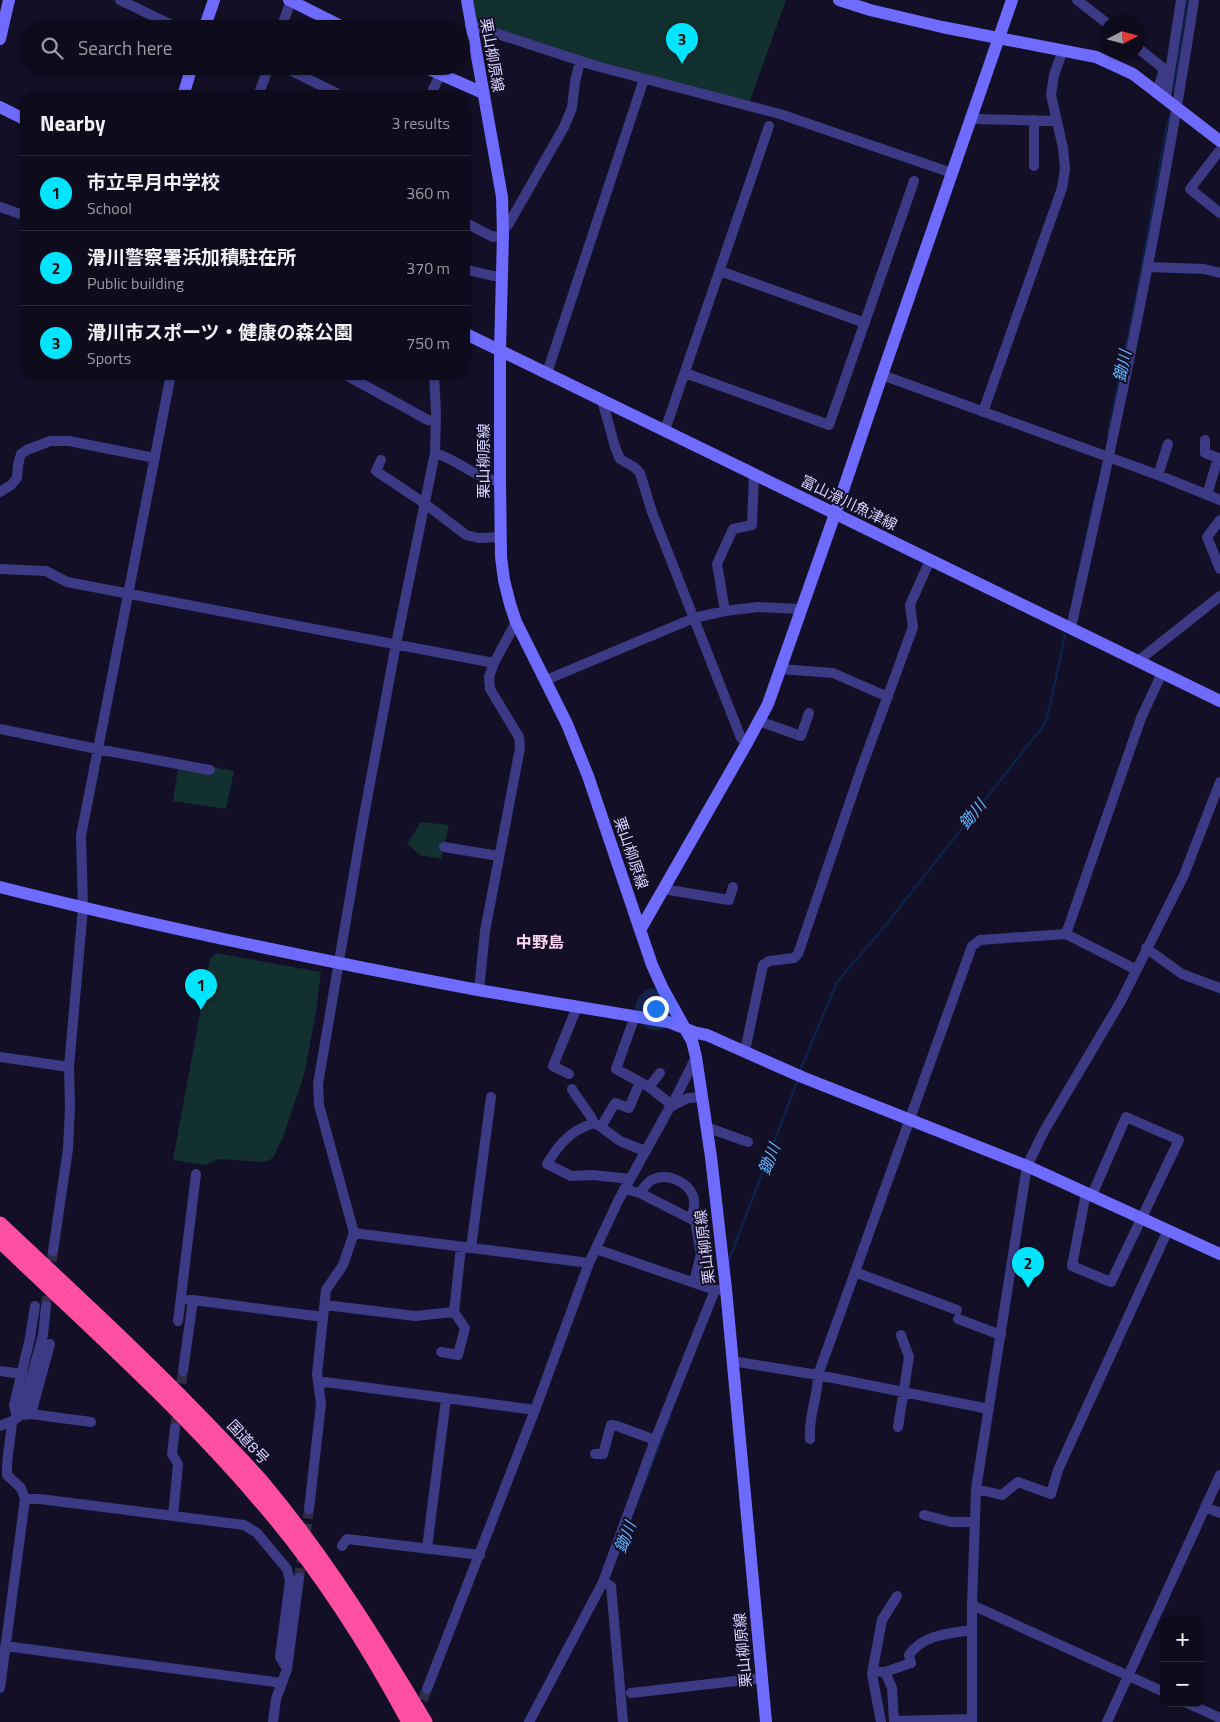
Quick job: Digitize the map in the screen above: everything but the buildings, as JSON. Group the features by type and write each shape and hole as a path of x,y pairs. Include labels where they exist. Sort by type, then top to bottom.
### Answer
{"highway":[{"name":"国道8号","path":"0,1224 160,1375 260,1480 343,1589 425,1722"},
{"name":"国道8号","path":"0,1241 204,1437 258,1497 336,1599 385,1677 409,1722"}],"street":[{"path":"0,39 8,0"},
{"path":"120,0 161,20"},
{"path":"207,20 214,0"},
{"path":"284,20 290,0 329,20"},
{"path":"839,0 870,10 1096,57 1133,74 1220,141"},
{"path":"640,930 768,704 1012,0"},
{"path":"1077,0 1100,18"},
{"path":"1162,95 1181,0"},
{"path":"1071,628 1106,457 1149,267 1194,0"},
{"name":"栗山柳原線","path":"465,1 469,20"},
{"path":"470,25 580,61 780,114 952,173"},
{"name":"栗山柳原線","path":"470,25 502,197 500,481 504,580 516,622 567,724 588,776 652,965 692,1042 696,1057 706,1127 720,1290 732,1361 766,1722"},
{"path":"983,412 1062,188 1065,169 1051,95 1054,74 1063,50"},
{"path":"1145,54 1164,69 1162,95"},
{"path":"470,225 493,237 503,232 508,225 564,127 572,108 580,61"},
{"path":"185,90 189,75"},
{"path":"260,90 266,75"},
{"path":"300,75 330,90"},
{"path":"433,90 440,75 483,93"},
{"path":"547,373 644,79"},
{"path":"0,107 20,117"},
{"path":"971,119 1057,121"},
{"path":"1034,120 1034,166"},
{"path":"665,430 770,126"},
{"path":"1220,150 1190,189 1220,213"},
{"path":"685,373 829,425 914,180"},
{"path":"0,207 20,214"},
{"path":"1149,267 1204,269 1220,273"},
{"path":"470,270 493,276 502,276"},
{"path":"720,271 865,323"},
{"name":"富山滑川魚津線","path":"470,337 1220,701"},
{"path":"882,374 1220,500"},
{"path":"53,1251 68,1149 69,1067 83,908 81,836 170,380"},
{"path":"355,380 428,420 436,422"},
{"path":"309,1509 321,1404 316,1374 326,1290 343,1265 354,1232 319,1106 318,1084 396,644 435,453 434,380"},
{"path":"602,400 620,459 640,473 652,512 741,738 747,743"},
{"path":"1205,440 1206,453 1218,458 1207,495"},
{"path":"0,492 11,485 17,478 21,454 26,450 50,441 69,441 155,458"},
{"path":"1158,476 1168,444"},
{"path":"435,453 444,455 490,480 500,481"},
{"path":"381,460 376,471 424,503 466,535 479,538 501,537"},
{"path":"725,611 717,564 733,529 752,525 754,474"},
{"path":"1220,520 1207,537 1220,569"},
{"path":"745,1051 763,965 769,961 794,958 798,954 860,772 914,627 910,604 930,560"},
{"path":"0,569 46,570 67,582 494,662"},
{"path":"1138,660 1220,596"},
{"path":"546,680 694,618 725,611 758,607 801,609"},
{"path":"479,990 485,931 520,748 519,737 490,688 489,678 494,662 516,622"},
{"path":"780,669 833,673 888,697"},
{"path":"1066,934 1141,718 1162,672"},
{"path":"759,721 801,736 808,713"},
{"path":"0,729 210,770"},
{"path":"886,1672 892,1688 894,1721 972,1721 972,1605 976,1490 1027,1166 1044,1130 1120,1000 1184,875 1220,782"},
{"path":"444,847 499,856"},
{"path":"0,887 83,908 338,963 479,990 668,1022 708,1035 802,1078 1027,1166 1220,1254"},
{"path":"663,889 729,900 732,887"},
{"path":"810,1439 809,1426 818,1385 818,1375 972,946 980,940 1066,934 1135,970"},
{"path":"1146,948 1182,974 1220,988"},
{"path":"569,1074 553,1066 577,1007"},
{"path":"636,1016 616,1069 645,1084 672,1105"},
{"path":"0,1057 69,1067"},
{"path":"427,1689 480,1555 590,1263 624,1189 672,1105 696,1057"},
{"path":"630,1179 593,1175 571,1176 548,1164 557,1148 571,1133 582,1127 597,1125 615,1103 629,1108 645,1084 660,1073"},
{"path":"572,1089 579,1102 597,1125 620,1141 646,1151"},
{"path":"441,1352 458,1355 464,1328 454,1312 491,1097"},
{"path":"672,1105 688,1098 702,1097"},
{"path":"1126,1117 1179,1140 1111,1282 1072,1266 1089,1194 1126,1117"},
{"path":"706,1127 748,1142"},
{"path":"178,1321 196,1174"},
{"path":"640,1193 647,1183 653,1179 663,1177 683,1183 693,1196 694,1209 691,1219"},
{"path":"624,1189 640,1193 695,1221 701,1254 694,1282"},
{"path":"976,1490 1002,1495 1018,1482 1051,1494 1058,1470 1168,1230"},
{"path":"354,1232 590,1263"},
{"path":"529,1722 603,1582 655,1440 720,1290 596,1249"},
{"path":"855,1272 1001,1335"},
{"path":"182,1299 323,1317"},
{"path":"183,1372 193,1300"},
{"path":"325,1305 415,1316 454,1312"},
{"path":"20,1417 14,1405 30,1338 34,1306"},
{"path":"20,1417 43,1335 46,1306"},
{"path":"898,1427 908,1357 901,1335"},
{"path":"0,1688 24,1499 21,1488 7,1475 6,1461 11,1436 50,1344"},
{"path":"732,1361 818,1375 989,1409"},
{"path":"0,1371 22,1374"},
{"path":"319,1386 325,1382 535,1410"},
{"path":"427,1548 446,1399"},
{"path":"0,1426 20,1417 91,1422"},
{"path":"595,1454 603,1454 610,1426 617,1426 655,1440"},
{"path":"173,1516 178,1464 172,1454 175,1428"},
{"path":"1108,1722 1220,1475"},
{"path":"24,1499 40,1499 244,1525 257,1533 287,1569 290,1581 280,1657 287,1669"},
{"path":"1206,1507 1220,1513"},
{"path":"924,1515 951,1522 975,1522"},
{"path":"342,1546 347,1539 480,1555"},
{"path":"273,1722 276,1699 287,1669 299,1578"},
{"path":"603,1582 611,1586 623,1722"},
{"path":"881,1722 872,1671 882,1620 897,1596"},
{"path":"972,1605 1160,1690"},
{"path":"872,1671 886,1672 911,1663 909,1655 915,1646 942,1634 972,1630"},
{"path":"5,1646 282,1683"},
{"path":"630,1692 762,1678"},
{"path":"1197,1707 1220,1718"}],"green space":[{"path":"467,0 786,0 748,106 470,25"},
{"path":"181,761 234,771 226,809 173,801 178,768"},
{"path":"421,822 449,825 441,859 420,855 407,844"},
{"path":"216,953 321,972 316,1012 304,1075 283,1137 273,1158 265,1162 219,1159 205,1165 173,1160 210,959"}],"waterway":[{"name":"鋤川","path":"1174,91 1187,0"},
{"name":"鋤川","path":"1108,434 1138,288 1170,116"},
{"name":"鋤川","path":"1074,593 1096,493"},
{"name":"鋤川","path":"800,1071 837,982 884,927 1044,725 1065,635"},
{"name":"鋤川","path":"728,1263 798,1079"},
{"name":"鋤川","path":"633,1513 670,1416"}],"tunnel":[{"path":"46,1306 53,1251"},
{"path":"175,1428 183,1371"},
{"path":"299,1578 309,1509"},
{"path":"417,1714 427,1689"}],"place":[{"name":"滑川市スポーツ・健康の森公園","path":"682,64"},
{"name":"市立早月中学校","path":"201,1010"},
{"name":"滑川警察署浜加積駐在所","path":"1028,1288"}],"district":[{"name":"中野島","path":"540,942"}]}
